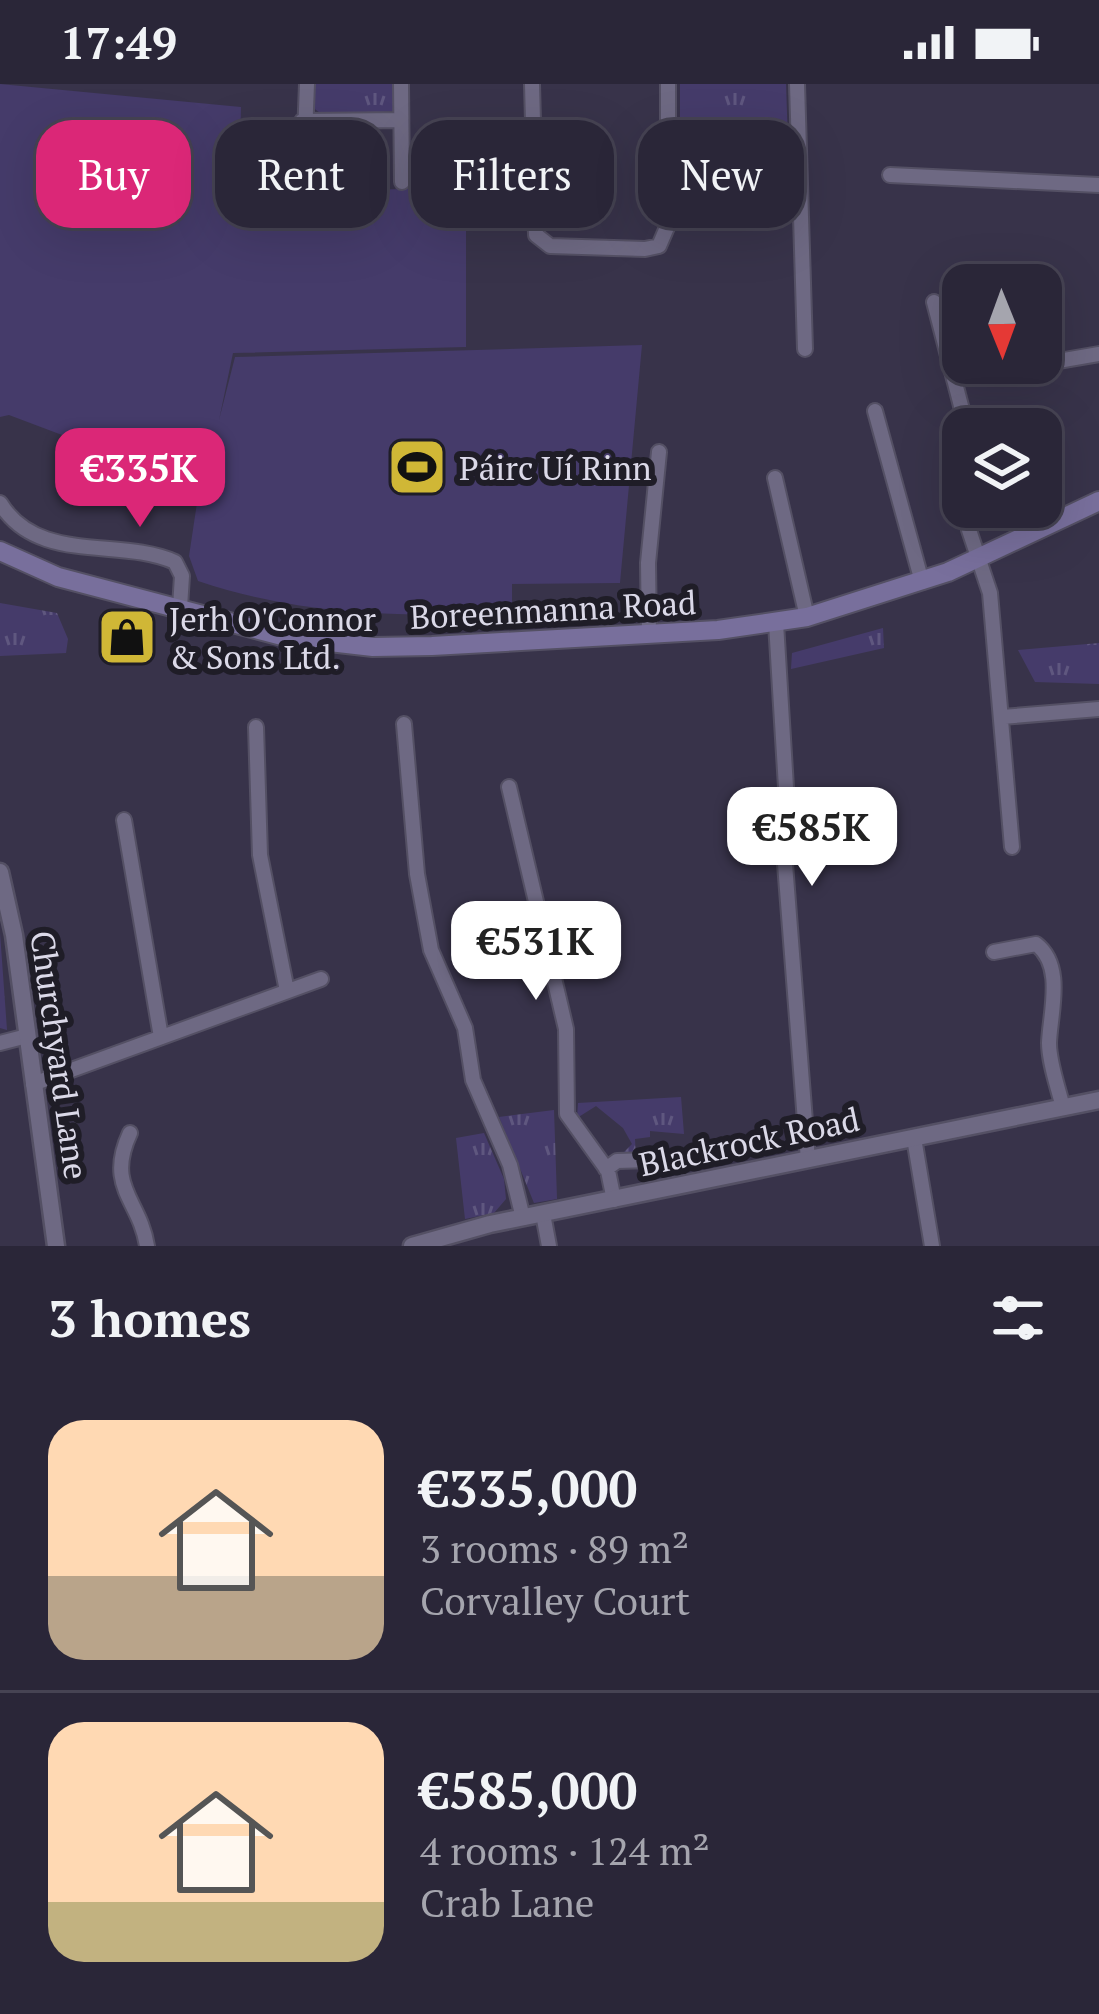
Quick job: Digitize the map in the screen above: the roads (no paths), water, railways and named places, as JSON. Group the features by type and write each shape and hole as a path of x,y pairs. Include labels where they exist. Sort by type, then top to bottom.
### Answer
{"main road":[{"name":"Boreenmanna Road","path":"0,551 45,573 286,637 373,647 649,633 807,617 922,582 1099,501"}],"street":[{"path":"302,120 308,84"},
{"path":"401,84 402,182"},
{"path":"532,84 533,226 541,242 645,249 664,239 668,84"},
{"path":"797,84 805,350"},
{"path":"387,120 401,120"},
{"path":"890,176 1099,185"},
{"path":"934,302 962,408"},
{"path":"1062,360 1099,353"},
{"path":"875,411 908,548 922,582"},
{"path":"649,633 648,563 659,452"},
{"path":"775,478 807,617"},
{"path":"0,502 8,515 44,537 176,562 182,576 180,608"},
{"path":"970,528 990,592 1012,847"},
{"path":"776,623 787,804 782,825 808,1160"},
{"path":"1002,717 1099,709"},
{"path":"404,724 427,933 465,1028 473,1080 510,1165 523,1217"},
{"path":"256,727 260,856 287,991"},
{"path":"509,787 566,1029 568,1114 607,1169 614,1200"},
{"path":"124,820 161,1037"},
{"name":"Churchyard Lane","path":"0,872 56,1246"},
{"path":"994,952 1036,944 1047,955 1055,1002 1049,1043 1063,1108"},
{"path":"33,1084 322,979"},
{"path":"0,1043 27,1036"},
{"name":"Blackrock Road","path":"412,1246 523,1217 1099,1100"},
{"path":"130,1133 121,1162 127,1202 143,1222 147,1246"},
{"path":"914,1138 932,1246"},
{"path":"607,1169 617,1161 685,1159"},
{"path":"543,1214 549,1246"}],"place":[{"name":"Páirc Uí Rinn","path":"417,467"},
{"name":"Jerh O'Connor & Sons Ltd.","path":"127,637"}]}
